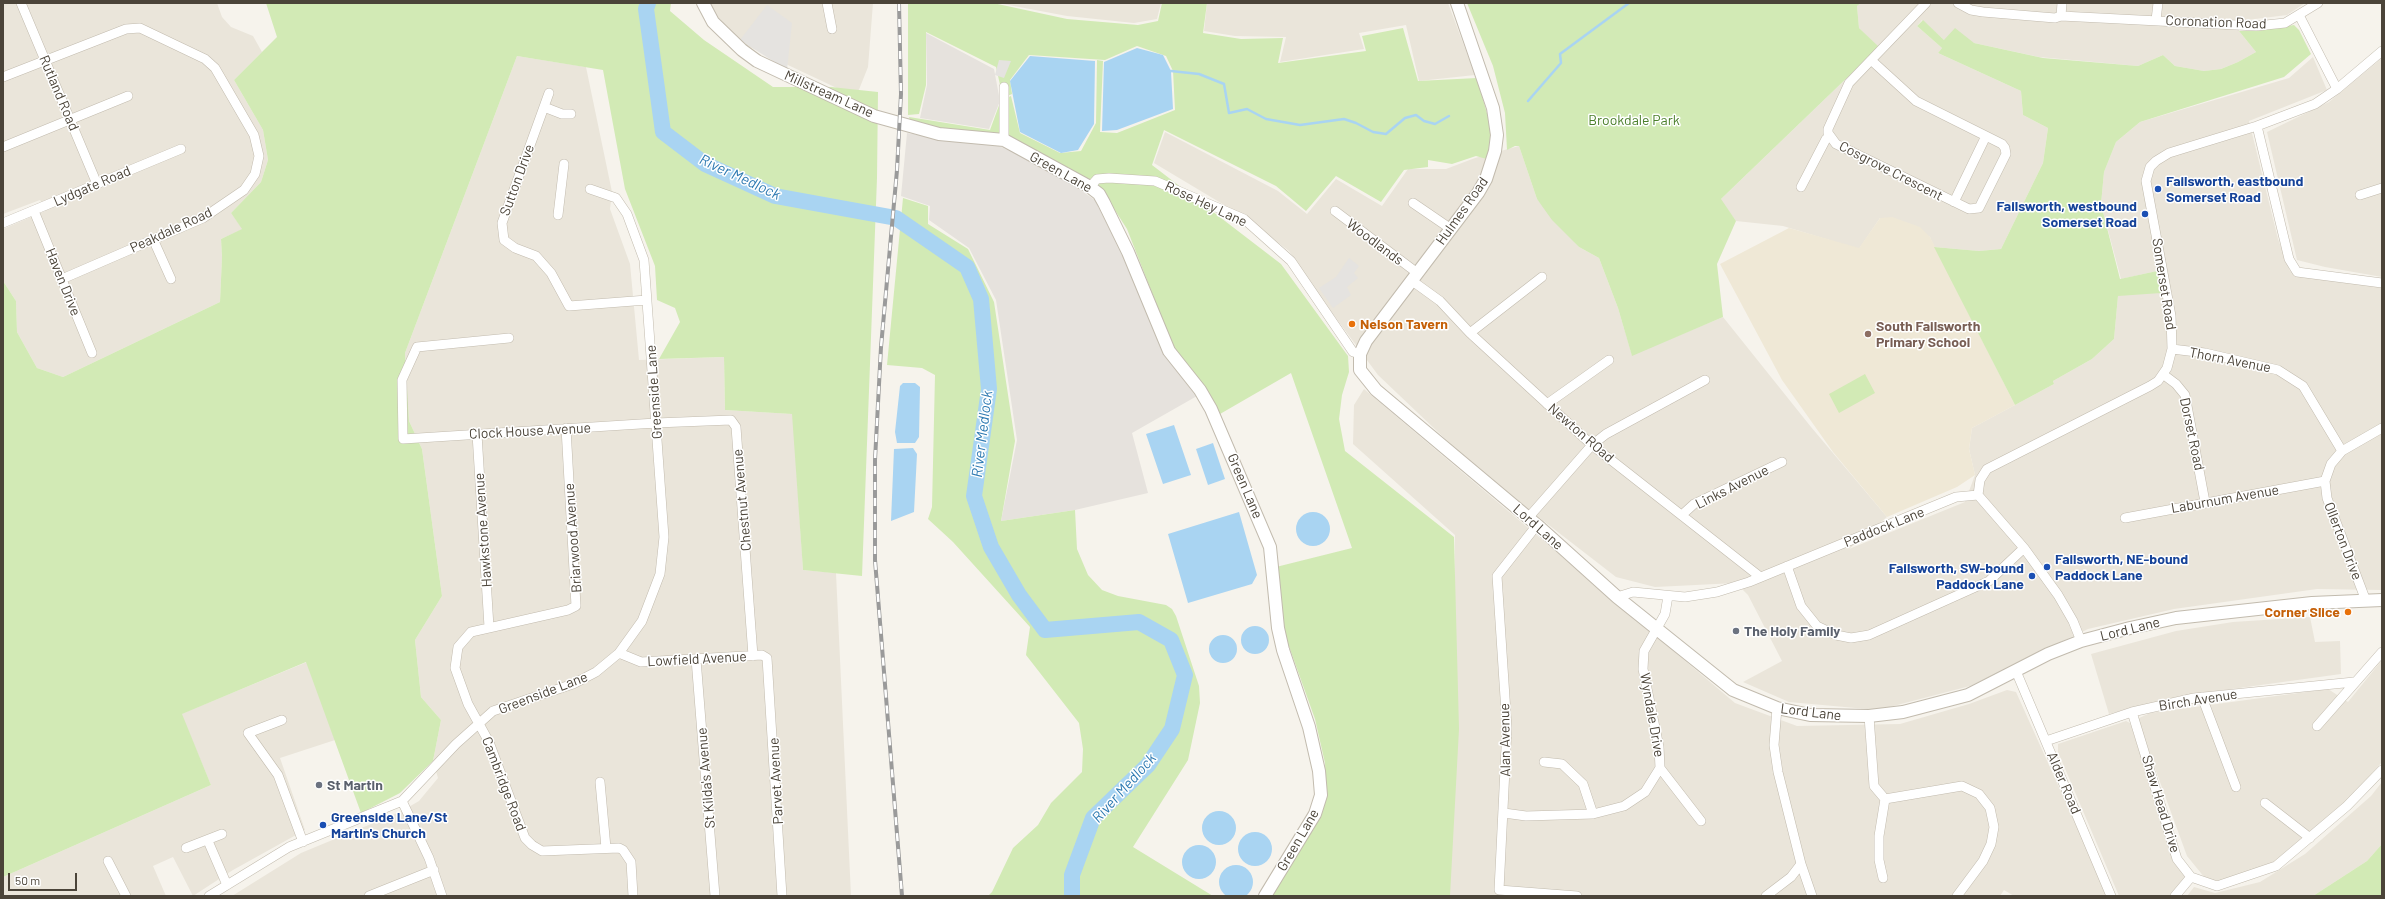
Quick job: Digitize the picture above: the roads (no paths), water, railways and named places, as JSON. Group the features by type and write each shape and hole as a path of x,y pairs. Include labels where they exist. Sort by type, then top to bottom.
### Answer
{"street":[{"name":"Rutland Road","path":"21,3 97,184"},
{"name":"Millstream Lane","path":"703,3 713,22 742,50 757,61 874,116 939,134 1004,140"},
{"path":"827,3 832,29"},
{"name":"Hulmes Road","path":"1360,354 1374,329 1451,229 1486,179 1495,151 1497,135 1493,108 1457,3"},
{"path":"1801,187 1826,139 1830,137 1828,128 1849,83 1926,3"},
{"name":"Coronation Road","path":"1958,3 1971,10 1982,12 2055,18 2061,16 2256,26 2285,23 2318,3"},
{"path":"2061,16 2062,3"},
{"name":"Coronation Road","path":"2156,20 2158,3"},
{"path":"2299,15 2337,89"},
{"name":"Peakdale Road","path":"3,77 126,29 140,28 205,59 215,68 254,135 258,156 255,174 244,190 203,218 62,279"},
{"name":"Somerset Road","path":"2164,375 2170,362 2172,350 2171,316 2148,196 2146,181 2148,172 2156,161 2169,153 2257,126 2315,104 2337,89 2382,51"},
{"name":"Cosgrove Crescent","path":"1830,137 1836,144 1969,210 1979,208 2006,154 2002,144 1916,101 1871,60"},
{"path":"1004,87 1004,140"},
{"name":"Sutton Drive","path":"549,93 502,223 504,240 515,248 536,256 551,273 569,306 646,300"},
{"path":"3,147 128,96"},
{"path":"544,107 562,114 571,114"},
{"path":"2257,126 2289,259 2297,272 2382,283"},
{"name":"Cosgrove Crescent","path":"1954,202 1986,136"},
{"name":"Green Lane","path":"1004,140 1090,187 1099,194 1128,252 1169,351 1200,390 1211,409 1270,547 1278,628 1283,650 1309,727 1319,771 1320,795 1315,814 1265,896"},
{"name":"Lydgate Road","path":"3,223 181,149"},
{"path":"558,215 564,164"},
{"name":"Rose Hey Lane","path":"1090,187 1097,179 1109,178 1155,181 1244,219 1291,261 1353,352 1360,354"},
{"path":"2360,195 2382,188"},
{"name":"Greenside Lane","path":"209,896 289,847 402,801 478,722 493,711 573,684 596,672 619,653 642,621 654,596 664,556 664,537 644,260 627,214 616,198 590,189"},
{"path":"1413,204 1451,229"},
{"name":"Haven Drive","path":"34,210 92,354"},
{"name":"Woodlands","path":"1334,211 1414,276"},
{"path":"153,240 171,279"},
{"name":"Newton ROad","path":"1414,276 1470,333 1592,445 1683,514 1759,576"},
{"path":"1470,333 1542,277"},
{"name":"Clock House Avenue","path":"509,338 417,347 402,380 403,439 656,423"},
{"name":"Thorn Avenue","path":"2172,350 2205,354 2278,370 2303,386 2342,450"},
{"name":"Lord Lane","path":"1360,354 1360,370 1376,390 1532,522 1617,597 1733,690 1777,708 1810,715 1869,716 1903,712 1968,695 2048,654 2081,642 2176,618 2312,603 2382,600"},
{"path":"1547,404 1609,360"},
{"path":"2081,642 2073,621 2065,607 2024,548 1978,496 1980,480 1987,469 2150,386 2164,375"},
{"name":"Dorset Road","path":"2164,375 2176,384 2185,395 2205,502"},
{"name":"Alan Avenue","path":"1577,896 1499,893 1507,728 1497,576 1532,522 1592,445 1606,434 1705,380"},
{"name":"Chestnut Avenue","path":"656,423 724,420 734,423 753,656"},
{"name":"Briarwood Avenue","path":"478,722 458,683 455,657 458,647 471,632 489,626 568,610 576,606 566,428"},
{"path":"2325,481 2331,464 2342,450 2382,428"},
{"name":"Hawkstone Avenue","path":"476,434 489,626"},
{"name":"Links Avenue","path":"1683,514 1694,504 1782,462"},
{"name":"Laburnum Avenue","path":"2125,518 2325,481"},
{"name":"Ollerton Drive","path":"2325,481 2327,498 2366,601"},
{"name":"Paddock Lane","path":"1617,597 1633,592 1685,597 1717,592 1787,566 1956,497 1978,496"},
{"path":"1787,566 1801,606 1817,626 1836,635 1851,638 1869,635 1989,581 2024,548"},
{"name":"Wyndale Drive","path":"1668,596 1665,614 1644,651 1643,669 1659,747 1660,768 1701,822"},
{"path":"2317,726 2354,682 2382,652"},
{"name":"Lowfield Avenue","path":"619,653 641,662 765,656 769,666"},
{"name":"St Kilda's Avenue","path":"696,660 715,896"},
{"name":"Parvet Avenue","path":"769,666 782,896"},
{"name":"Alder Road","path":"2016,671 2111,896"},
{"name":"Birch Avenue","path":"2046,741 2132,712 2202,697 2354,682"},
{"path":"2202,697 2236,787"},
{"path":"1777,708 1775,752 1801,864 1812,896"},
{"name":"Shaw Head Drive","path":"2132,712 2177,859 2191,877"},
{"path":"1869,716 1874,786 1885,799 1879,836 1879,860 1883,878"},
{"path":"282,720 248,733 278,775 303,842"},
{"name":"Cambridge Road","path":"478,722 489,742 525,838 532,845 546,851 619,848 629,857 634,896"},
{"path":"1544,762 1562,764 1583,784 1593,814"},
{"name":"Wyndale Drive","path":"1504,813 1526,816 1593,814 1624,806 1645,792 1660,768"},
{"path":"2175,896 2191,877 2216,886 2276,866 2347,806 2382,770"},
{"path":"600,782 606,848"},
{"path":"1885,799 1962,786 1979,794 1990,808 1994,827 1991,844 1983,861 1957,896"},
{"path":"402,801 434,870 442,896"},
{"path":"2265,803 2310,838"},
{"path":"186,848 208,841 222,834"},
{"path":"208,841 227,885"},
{"path":"108,861 126,896"},
{"path":"1766,896 1791,877 1801,864"},
{"path":"369,896 434,870"}],"water":[{"path":"1137,48 1163,55 1171,71 1173,109 1117,130 1102,131 1104,62"},
{"path":"1030,56 1095,61 1094,124 1078,150 1061,153 1020,132 1010,81"},
{"path":"903,383 915,383 920,387 919,437 915,443 897,443 895,432 900,386"},
{"path":"1174,425 1191,475 1163,484 1146,434"},
{"path":"1213,443 1225,479 1208,485 1196,449"},
{"path":"913,448 917,454 914,512 891,521 894,449"},
{"path":"1239,512 1257,575 1252,584 1188,603 1168,534"},
{"path":"1310,512 1316,512 1320,513 1327,519 1330,529 1329,536 1323,543 1316,546 1310,546 1306,545 1299,539 1296,532 1296,526 1297,522 1303,515"},
{"path":"1255,626 1261,627 1265,630 1268,634 1268,646 1265,650 1261,653 1255,654 1249,653 1245,650 1242,646 1241,640 1242,634 1245,630 1249,627"},
{"path":"1223,635 1229,636 1233,639 1236,643 1236,655 1233,659 1229,662 1223,663 1217,662 1213,659 1210,655 1209,649 1210,643 1213,639 1217,636"},
{"path":"1216,811 1222,811 1226,812 1233,818 1236,828 1235,835 1229,842 1222,845 1216,845 1212,844 1205,838 1202,831 1202,825 1203,821 1209,814"},
{"path":"1252,832 1258,832 1262,833 1269,839 1272,849 1271,856 1265,863 1258,866 1252,866 1248,865 1241,859 1238,852 1238,846 1239,842 1245,835"},
{"path":"1196,845 1202,845 1206,846 1213,852 1216,862 1215,869 1209,876 1202,879 1196,879 1192,878 1185,872 1182,865 1182,859 1183,855 1189,848"},
{"path":"1236,865 1248,870 1253,882 1248,894 1236,899 1224,894 1219,882 1224,870"}],"waterway":[{"name":"River Medlock","path":"648,3 646,9 663,132 705,164 775,196 896,218 967,267 981,299 989,389 974,496 991,547 1019,595 1045,630 1139,622 1171,640 1185,675 1172,729 1148,765 1093,818 1072,875 1072,896"},
{"path":"1528,101 1561,63 1560,54 1629,3"},
{"path":"1171,71 1199,74 1224,84 1229,113 1247,109 1266,119 1300,125 1344,119 1356,123 1373,132 1386,134 1405,118 1416,115 1424,121 1435,124 1449,116"}],"railway":[{"path":"899,3 901,94 897,170 881,347 875,460 875,560 902,896"}],"place":[{"name":"Failsworth, eastbound Somerset Road","path":"2158,189"},
{"name":"Failsworth, westbound Somerset Road","path":"2145,214"},
{"name":"Nelson Tavern","path":"1352,324"},
{"name":"South Failsworth Primary School","path":"1868,334"},
{"name":"Failsworth, NE-bound Paddock Lane","path":"2047,567"},
{"name":"Failsworth, SW-bound Paddock Lane","path":"2032,576"},
{"name":"Corner Slice","path":"2348,612"},
{"name":"The Holy Family","path":"1736,631"},
{"name":"St Martin","path":"319,785"},
{"name":"Greenside Lane/St Martin's Church","path":"323,825"}],"park label":[{"name":"Brookdale Park","path":"1634,120"}]}
